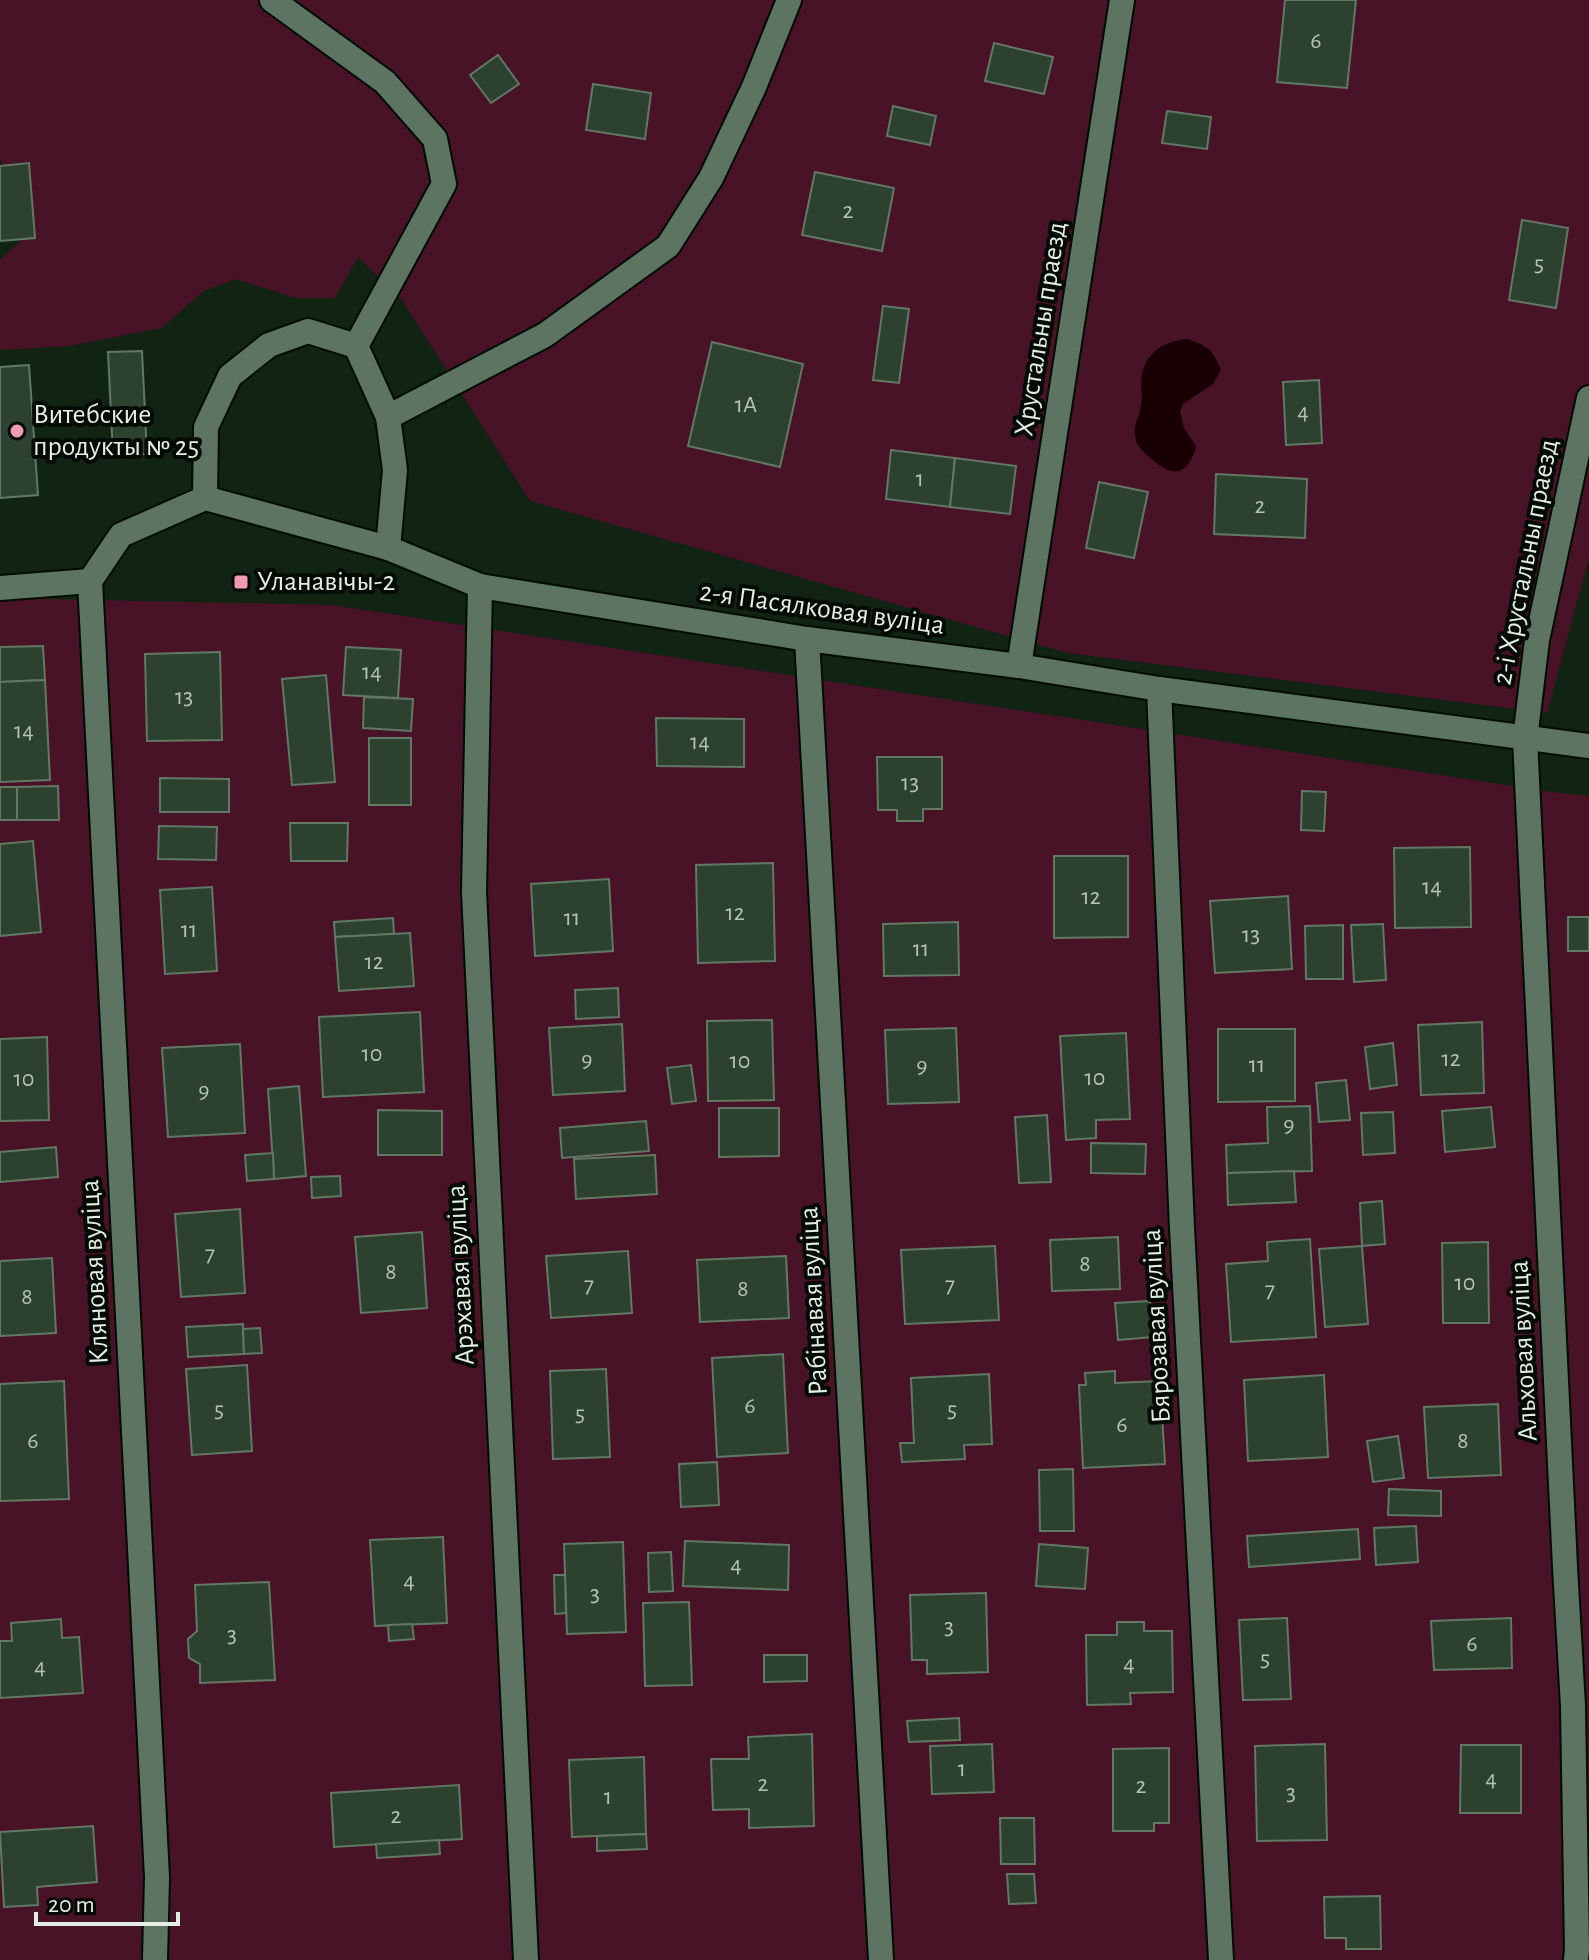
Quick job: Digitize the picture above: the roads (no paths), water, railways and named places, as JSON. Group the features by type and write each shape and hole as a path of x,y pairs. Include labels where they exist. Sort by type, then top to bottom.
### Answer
{"street":[{"path":"272,0 385,82 435,139 444,184 356,346"},
{"path":"388,417 545,335 668,246 711,178 754,87 789,0"},
{"name":"Хрустальны праезд","path":"1019,666 1122,0"},
{"path":"0,588 90,581 121,535 205,498 206,427 230,376 269,345 308,331 356,346 388,417 395,470 388,548"},
{"name":"2-і Хрустальны праезд","path":"1525,739 1537,640 1589,398"},
{"name":"2-я Пасялковая вуліца","path":"205,498 388,548 480,586 807,639 1589,746"},
{"name":"Кляновая вуліца","path":"90,581 157,1877 155,1960"},
{"name":"Арэхавая вуліца","path":"480,586 474,892 526,1960"},
{"name":"Рабінавая вуліца","path":"807,639 881,1960"},
{"name":"Бярозавая вуліца","path":"1159,689 1181,1212 1221,1960"},
{"name":"Альховая вуліца","path":"1525,739 1573,1706 1576,1960"}],"place":[{"name":"Витебские продукты № 25","path":"17,431"},
{"name":"Уланавічы-2","path":"241,582"}]}
